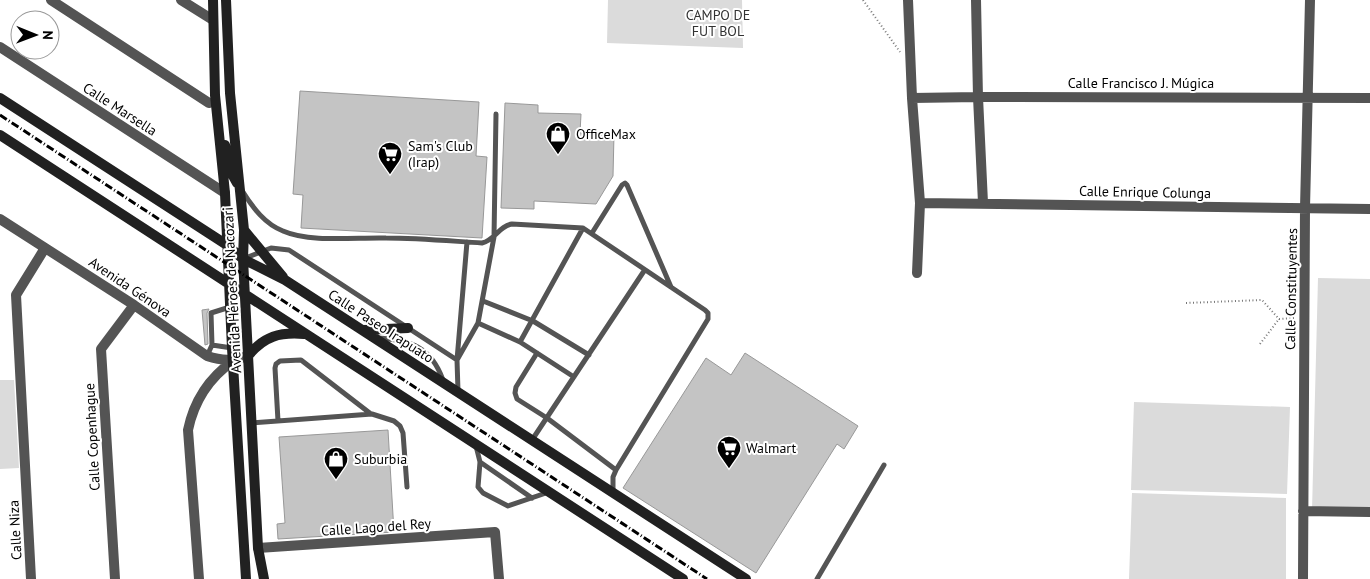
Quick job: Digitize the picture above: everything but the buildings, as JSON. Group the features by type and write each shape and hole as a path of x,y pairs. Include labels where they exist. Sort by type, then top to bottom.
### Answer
{"main road":[{"name":"Avenida Héroes de Nacozari","path":"213,0 218,130 225,193 226,245 246,579"},
{"name":"Avenida Héroes de Nacozari","path":"226,0 230,93 244,230 243,259 258,548 264,579"},
{"name":"Calle Paseo Irapuato","path":"0,98 226,245 243,259 285,280 746,579"},
{"path":"218,130 226,149 232,174 240,187"},
{"path":"0,135 683,579"},
{"path":"244,230 285,280"},
{"path":"363,330 408,328"},
{"path":"248,356 258,345 273,336 290,333 307,334"}],"street":[{"path":"51,0 209,104"},
{"path":"181,0 213,20"},
{"path":"908,0 912,98 920,203 917,273"},
{"path":"976,0 978,97 984,203"},
{"name":"Calle Constituyentes","path":"1303,579 1305,208 1310,0"},
{"name":"Calle Marsella","path":"0,47 225,193"},
{"name":"Calle Francisco J. Múgica","path":"912,98 1370,98"},
{"name":"Calle Enrique Colunga","path":"920,203 1370,209"},
{"name":"Avenida Génova","path":"0,219 134,305 207,356 218,360 233,361 248,356"},
{"name":"Calle Niza","path":"31,579 16,295 45,248"},
{"name":"Calle Copenhague","path":"115,579 101,349 134,305"},
{"path":"199,579 188,430 192,414 200,396 213,377 233,361"},
{"path":"1303,512 1370,512"},
{"name":"Calle Lago del Rey","path":"258,548 495,532 499,579"}],"lane":[{"path":"457,360 478,323 494,237 496,114"},
{"path":"592,233 625,183 671,288"},
{"path":"240,187 260,215 283,231 310,237 387,238 482,243 494,237 500,228 512,224 583,228 644,271 705,310 708,313 708,319 612,477 614,493"},
{"path":"520,342 583,228"},
{"path":"458,392 457,360 467,242"},
{"path":"243,259 271,248 289,250 457,360"},
{"path":"532,440 644,271"},
{"path":"482,301 533,320 589,355"},
{"path":"207,356 212,345 211,313 230,306"},
{"path":"478,323 520,342 574,377"},
{"path":"375,338 395,339 414,344 427,353 438,367 444,383"},
{"path":"212,345 232,348"},
{"path":"537,353 516,387 517,399 547,418 616,470"},
{"path":"278,421 276,364 280,361 301,360 372,414 394,421 400,426 403,433 407,488"},
{"path":"252,423 372,414"},
{"path":"475,444 480,462 478,487 483,492 508,506 549,492"},
{"path":"480,462 532,498"},
{"path":"817,579 884,466"}],"path":[{"path":"863,0 900,53"},
{"path":"1186,303 1262,300 1279,319"},
{"path":"1279,319 1304,318"},
{"path":"1260,344 1279,319"}],"green space":[{"name":"CAMPO DE FUT BOL","path":"608,0 742,0 743,48 607,43"},
{"path":"1318,278 1370,279 1370,511 1312,511"},
{"path":"0,380 14,380 19,468 0,469"},
{"path":"1134,402 1290,407 1287,494 1131,490"},
{"path":"1132,493 1286,498 1286,579 1129,579"}],"railway":[{"path":"0,115 707,579"}],"place":[{"name":"OfficeMax","path":"558,155"},
{"name":"Sam's Club (Irap)","path":"390,175"},
{"name":"Walmart","path":"729,469"},
{"name":"Suburbia","path":"336,480"}]}
